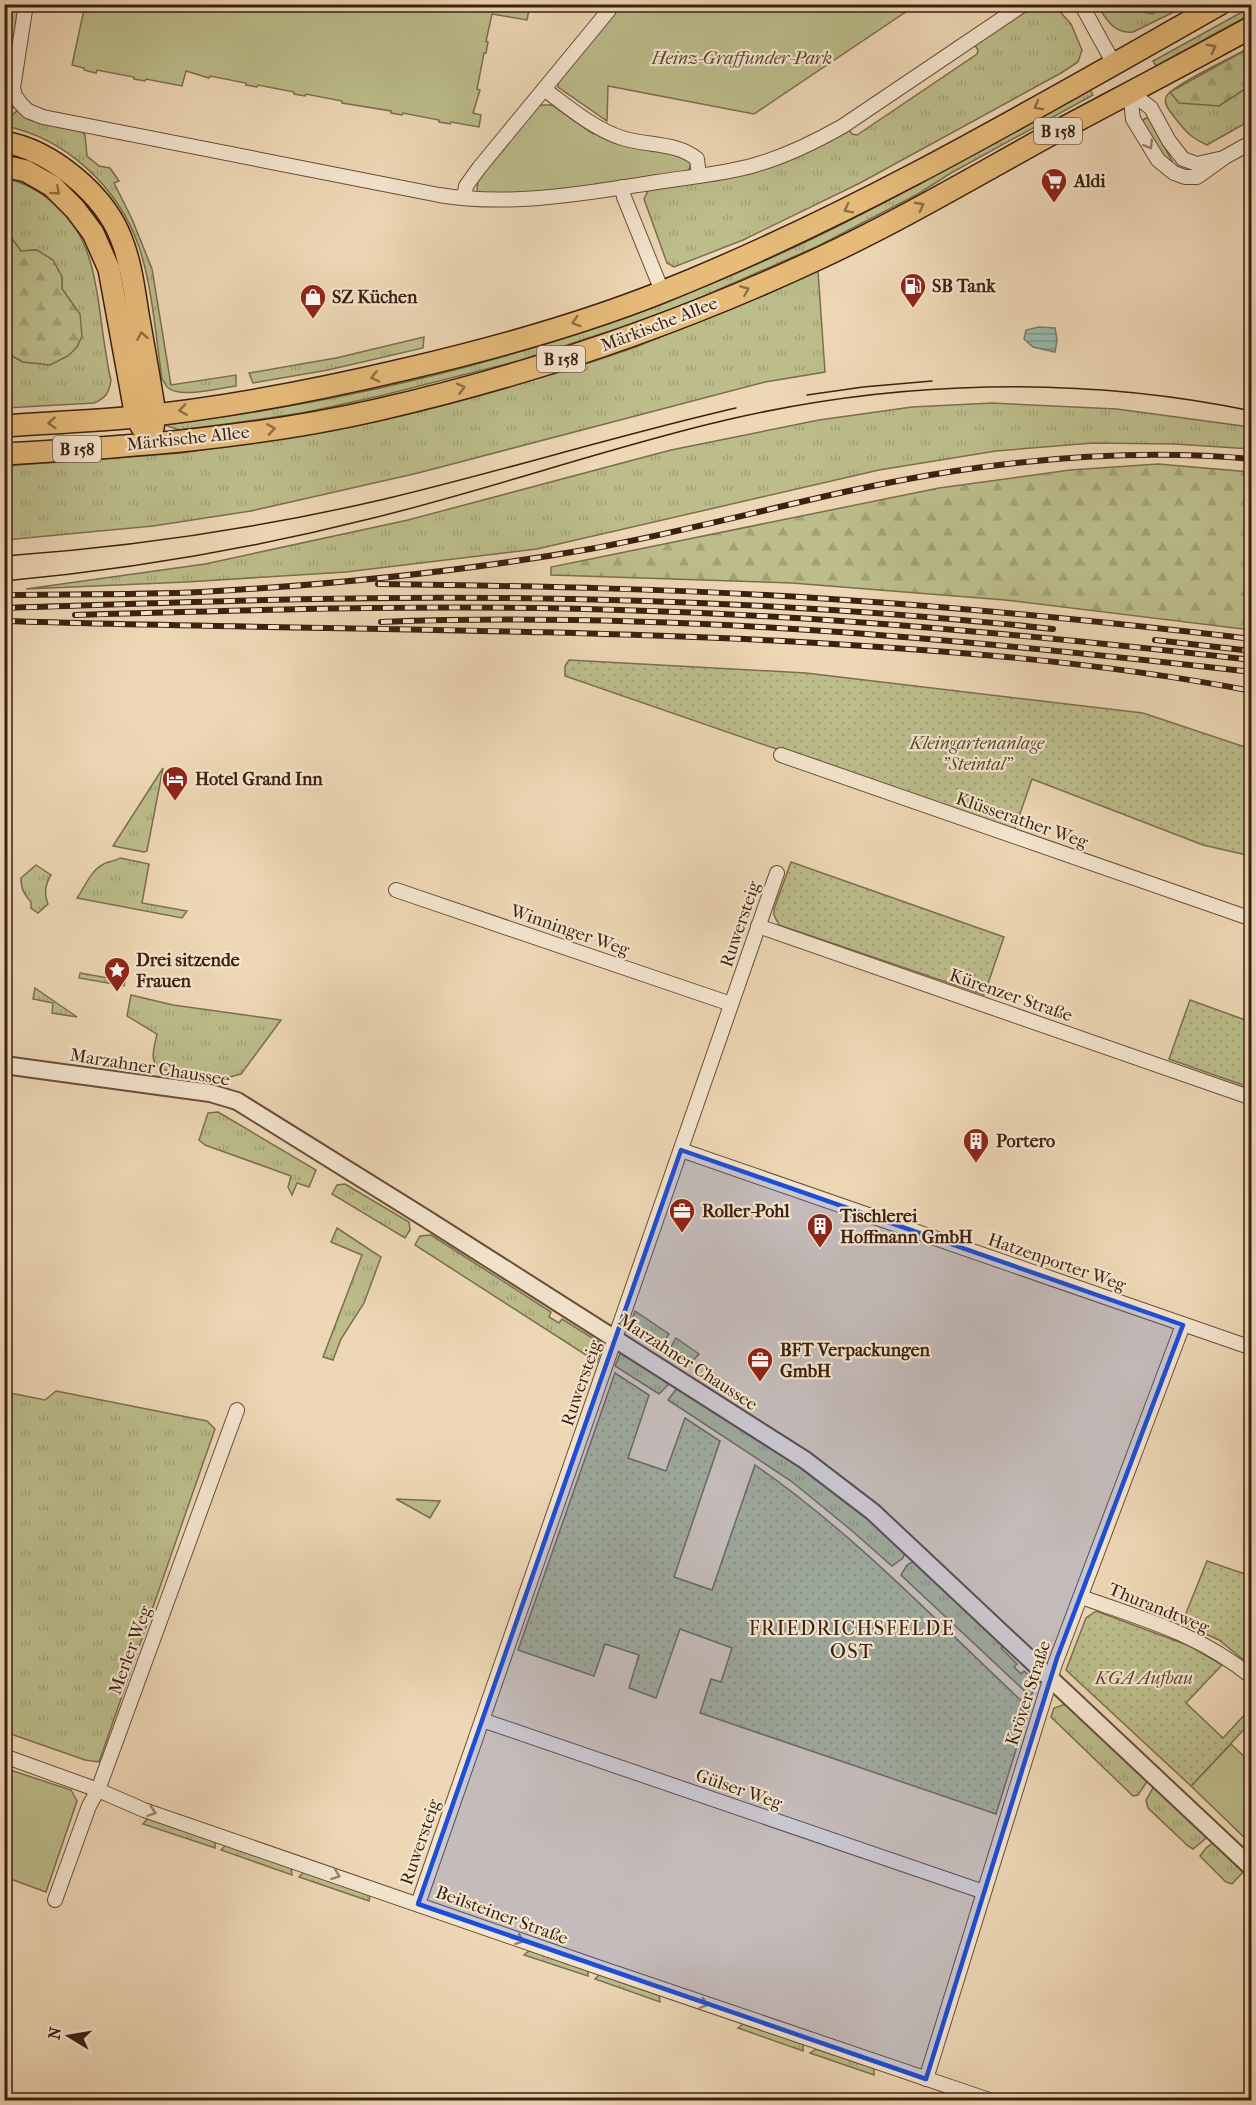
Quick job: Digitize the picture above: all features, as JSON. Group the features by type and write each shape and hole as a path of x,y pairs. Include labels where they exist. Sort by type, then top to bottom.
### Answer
{"main road":[{"name":"Märkische Allee","path":"4,426 146,416 323,388 438,362 560,327 662,291 785,239 844,211 1220,4"},
{"name":"Märkische Allee","path":"4,454 150,443 266,430 375,410 478,384 618,340 706,307 820,258 1251,27"},
{"path":"1114,64 1130,92"},
{"path":"4,142 20,145 50,159 72,174 94,197 121,236 131,269 150,443"},
{"path":"4,166 26,171 52,186 75,209 93,233 109,269 146,416"}],"street":[{"path":"26,4 13,87 15,96 28,111 64,122 480,200 622,187 724,173 756,165 819,139 851,120 1024,4"},
{"path":"1081,4 1114,64"},
{"path":"464,198 466,186 609,10"},
{"path":"544,89 607,132 624,139 689,152 697,159 699,176"},
{"path":"1130,92 1133,119 1158,160 1174,173 1185,177 1197,177 1251,142"},
{"path":"1130,92 1151,108 1169,141 1183,159 1197,164 1225,157"},
{"name":"Märkische Allee","path":"622,187 662,291"},
{"name":"Klüsserather Weg","path":"781,755 1251,919"},
{"name":"Ruwersteig","path":"418,1904 777,873"},
{"name":"Winninger Weg","path":"396,890 731,1004"},
{"name":"Kürenzer Straße","path":"759,926 1251,1098"},
{"name":"Marzahner Chaussee","path":"4,1065 227,1096 269,1120 805,1460 873,1512 1051,1677 1251,1868"},
{"name":"Hatzenporter Weg","path":"681,1150 1251,1348"},
{"name":"Kröver Straße","path":"926,2079 1051,1677 1183,1325"},
{"name":"Merler Weg","path":"55,1900 89,1806 98,1790 237,1410"},
{"name":"Thurandtweg","path":"1081,1597 1192,1638 1218,1653 1251,1677"},
{"name":"Gülser Weg","path":"482,1720 984,1892"},
{"name":"Beilsteiner Straße","path":"4,1756 98,1790 144,1810 989,2100"}],"highlighted area":[{"path":"681,1150 1183,1325 1057,1658 926,2079 418,1904"}],"green space":[{"path":"5,5 21,5 15,106 5,115"},
{"path":"85,5 530,5 527,20 492,14 477,89 480,90 473,113 481,115 479,127 439,122 439,120 403,113 402,115 391,113 391,111 306,94 305,96 258,85 257,87 246,85 246,83 210,76 209,78 186,71 182,86 134,79 134,77 97,70 96,73 84,70 84,68 72,65"},
{"name":"Heinz-Graffunder-Park","path":"622,5 916,5 754,114 608,86 607,121 558,87 558,82"},
{"path":"1033,5 1054,5 1071,24 1082,50 1078,62 860,183 743,240 674,267 667,263 644,199 649,189 674,185 848,128 852,134 857,135 977,54 978,50 974,44"},
{"path":"1097,5 1112,5 1152,14 1169,5 1188,5 1133,32 1126,32 1116,28 1107,20"},
{"path":"1251,7 1251,14 1156,66 1153,61"},
{"path":"1251,47 1251,120 1207,145 1192,137 1168,108 1166,97 1191,78"},
{"path":"1251,47 1251,85 1219,106 1179,103 1170,92"},
{"path":"1089,88 1093,95 951,173 918,194 818,246 688,303 625,326 518,361 302,413 179,430 165,425 298,404 400,383 515,353 629,315 741,271 833,229 944,170"},
{"path":"552,105 593,134 597,132 690,158 690,168 687,171 545,192 479,194 477,192 478,178 537,107"},
{"path":"18,110 30,120 82,132 85,135 87,156 99,166 110,168 119,181 114,183 132,219 152,269 171,385 236,375 236,386 190,392 181,392 167,387 162,379 147,278 139,247 130,225 104,186 69,154 27,132 5,126 4,122"},
{"path":"1148,117 1171,163 1168,163 1141,121"},
{"path":"4,178 32,188 57,206 70,220 88,254 97,291 111,380 106,394 94,403 5,408 5,352 23,362 70,301 62,289 62,277 37,250 21,251 7,233 5,236"},
{"path":"8,233 21,251 37,250 53,260 62,277 62,289 80,314 82,336 77,347 68,356 50,365 23,362 5,352 4,236"},
{"path":"818,271 825,372 765,382 418,473 251,511 153,526 5,540 5,466 182,453 470,397 571,369 636,347"},
{"path":"424,337 423,348 328,370 253,383 249,373 336,358"},
{"path":"992,403 1117,409 1250,427 1251,449 1175,444 1093,443 996,451 879,470 537,549 346,572 26,589 205,564 408,520 671,450 819,420 912,407"},
{"path":"1158,464 1251,472 1251,630 1005,600 792,583 551,575 551,567 939,488 1070,470"},
{"name":"Kleingartenanlage \"Steintal\"","path":"569,660 806,673 1143,713 1251,749 1251,856 1203,845 1032,779 1014,831 565,676 565,666"},
{"path":"163,768 147,851 113,846"},
{"path":"120,858 149,864 142,903 187,911 182,918 77,898 98,868"},
{"path":"791,862 1004,937 984,995 779,925 774,909"},
{"path":"36,865 51,875 46,889 48,904 38,913 31,908 31,902 23,891 21,882 21,878"},
{"path":"80,973 125,981 124,986 79,978"},
{"path":"35,988 77,1017 52,1013 53,1003 33,999"},
{"path":"131,995 173,1005 281,1020 241,1074 222,1079 165,1070 159,1068 154,1061 153,1050 157,1034 127,1016"},
{"path":"1190,1000 1251,1022 1251,1088 1169,1059"},
{"path":"218,1112 316,1170 309,1187 297,1183 292,1195 288,1187 291,1176 205,1145 199,1140 208,1113"},
{"path":"345,1184 409,1222 410,1230 405,1238 332,1194 337,1185"},
{"path":"337,1228 381,1257 364,1303 341,1339 333,1360 323,1357 362,1255 331,1242"},
{"path":"431,1235 551,1312 549,1317 559,1323 562,1319 602,1344 597,1362 415,1245 420,1236"},
{"path":"635,1311 669,1334 659,1349 635,1334 632,1320"},
{"path":"676,1338 699,1354 687,1367 667,1354"},
{"path":"620,1354 624,1354 670,1383 659,1394 615,1366"},
{"path":"615,1373 649,1395 628,1458 666,1471 685,1418 720,1441 674,1577 712,1590 755,1465 792,1492 862,1550 1029,1708 996,1814 700,1713 711,1679 721,1682 732,1648 680,1629 656,1698 629,1688 639,1655 605,1644 594,1676 518,1650"},
{"path":"677,1388 796,1463 864,1514 905,1552 903,1558 892,1566 791,1481 668,1400"},
{"path":"56,1391 207,1421 215,1429 99,1762 85,1760 5,1732 5,1392 45,1400"},
{"path":"396,1499 440,1501 430,1518"},
{"path":"914,1561 1004,1645 1001,1648 1017,1664 1014,1667 1021,1674 1024,1671 1036,1682 1031,1697 901,1575 907,1565"},
{"name":"KGA Aufbau","path":"1207,1561 1251,1576 1251,1666 1219,1640 1182,1623"},
{"name":"KGA Aufbau","path":"1096,1611 1190,1646 1222,1665 1186,1703 1223,1738 1251,1708 1251,1722 1191,1786 1066,1670 1086,1618"},
{"path":"1068,1705 1148,1780 1138,1795 1133,1796 1051,1717 1054,1708"},
{"path":"1231,1744 1251,1763 1251,1844 1191,1786"},
{"path":"4,1768 71,1790 77,1801 46,1892 5,1877"},
{"path":"1153,1788 1156,1788 1206,1835 1205,1839 1193,1849 1148,1808 1146,1800"},
{"path":"148,1818 215,1840 215,1848 143,1824"},
{"path":"1214,1842 1244,1871 1232,1884 1226,1882 1200,1856"},
{"path":"227,1844 291,1867 292,1875 221,1850"},
{"path":"305,1871 370,1894 369,1901 299,1877"},
{"path":"530,1950 588,1969 588,1976 524,1955"},
{"path":"600,1974 659,1995 660,2002 595,1979"},
{"path":"743,2024 803,2044 803,2051 738,2028"},
{"path":"816,2049 874,2068 874,2075 810,2053"}],"shaded area":[{"path":"1039,327 1055,328 1057,340 1055,352 1033,347 1024,339 1026,330"}],"tram line":[{"path":"807,395 932,381"},
{"path":"4,581 96,571 279,540 414,508 681,431 791,407 856,397 922,390 1055,387 1187,399 1252,411"},
{"path":"4,556 148,542 291,519 385,499 736,408"}],"railway":[{"path":"4,595 201,592 393,577 584,550 862,488 955,471 1103,456 1178,455 1252,459"},
{"path":"378,584 612,589 787,596 998,612 1252,639"},
{"path":"4,608 314,599 569,599 708,603 846,611 1053,629"},
{"path":"75,615 415,608 552,608 699,613 936,628 1252,660"},
{"path":"4,621 491,631 783,641 901,648 1077,664 1252,691"},
{"path":"381,622 599,621 817,630 1035,649 1252,672"},
{"path":"1155,640 1252,651"}],"place":[{"name":"Aldi","path":"1054,204"},
{"name":"SB Tank","path":"913,309"},
{"name":"SZ Küchen","path":"313,320"},
{"name":"Hotel Grand Inn","path":"175,802"},
{"name":"Drei sitzende Frauen","path":"117,993"},
{"name":"Portero","path":"976,1164"},
{"name":"Roller-Pohl","path":"682,1234"},
{"name":"Tischlerei Hoffmann GmbH","path":"820,1249"},
{"name":"BFT Verpackungen GmbH","path":"760,1383"}],"district":[{"name":"FRIEDRICHSFELDE OST","path":"852,1640"}]}
